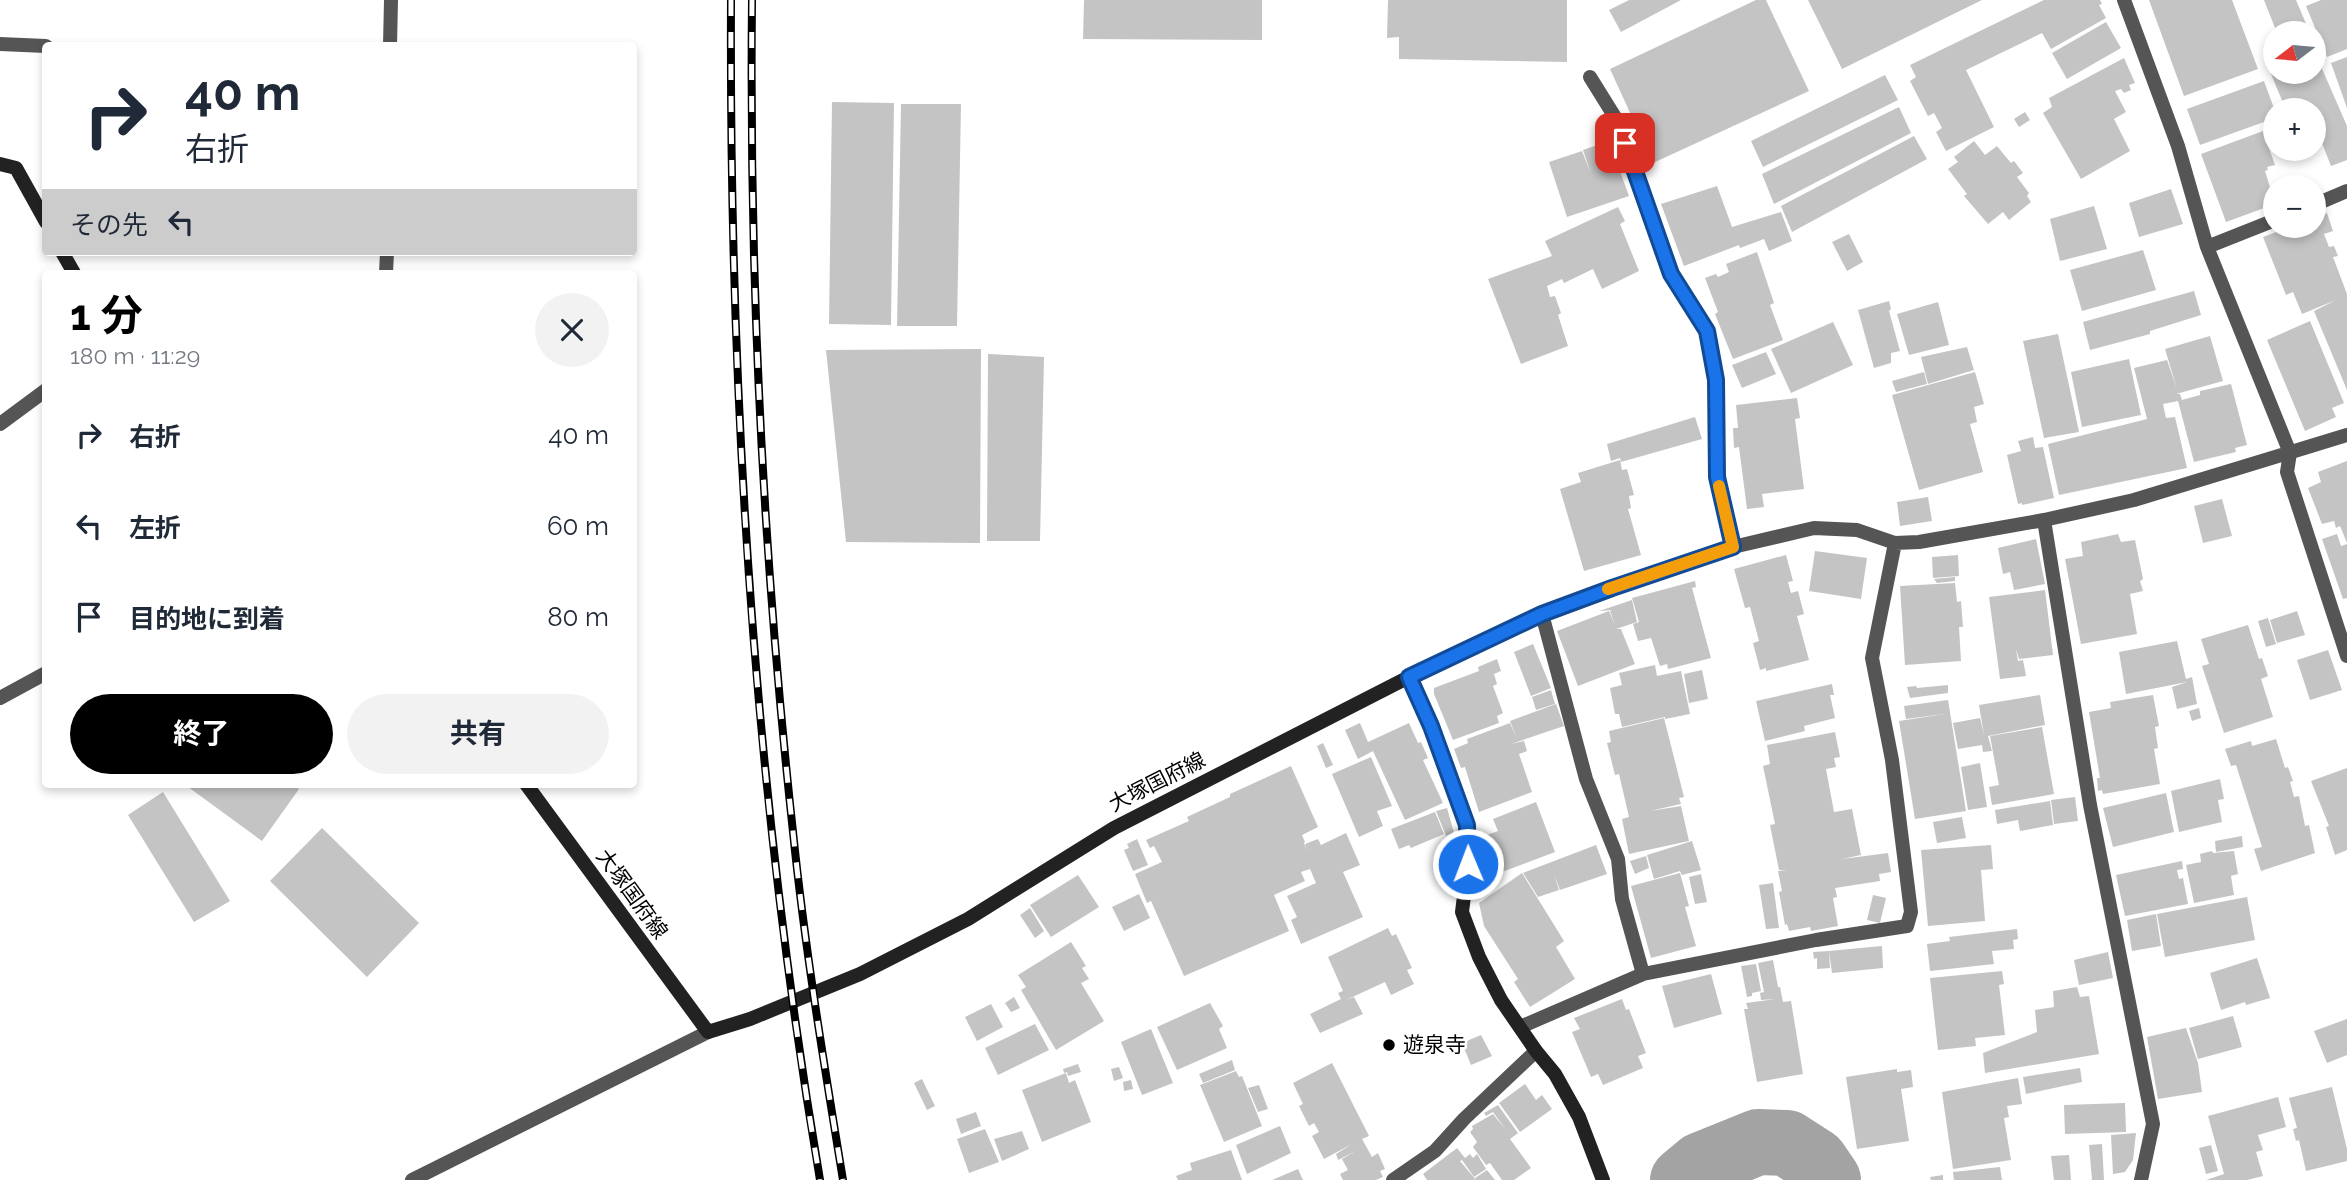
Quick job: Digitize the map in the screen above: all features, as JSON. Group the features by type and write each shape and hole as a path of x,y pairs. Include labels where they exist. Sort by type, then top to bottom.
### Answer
{"main road":[{"path":"0,164 16,168 42,215"},
{"path":"1409,677 1431,726 1467,825 1468,864 1462,912 1484,967 1501,999 1555,1074 1579,1117 1602,1180"},
{"name":"大塚国府線","path":"529,788 708,1032 750,1019 860,974 968,919 1114,828 1409,677"}],"street":[{"path":"390,42 391,0"},
{"path":"2124,0 2178,146 2207,247 2290,453 2287,472 2347,656"},
{"path":"0,44 42,46"},
{"path":"1590,77 1618,122 1671,274 1707,331 1716,380 1717,477 1733,547"},
{"path":"2326,200 2347,191"},
{"path":"2207,247 2263,225"},
{"path":"0,424 42,393"},
{"path":"1409,677 1542,614 1733,547 1814,528 1857,530 1895,543 1919,542 2044,520 2134,500 2347,435"},
{"path":"2044,520 2090,805 2152,1124 2141,1180"},
{"path":"1520,1027 1643,975 1779,947 1906,926 1911,912 1892,760 1872,657 1895,543"},
{"path":"1542,614 1586,779 1618,859 1622,899 1643,975"},
{"path":"0,698 42,675"},
{"path":"412,1180 708,1032"},
{"path":"1393,1180 1436,1150 1464,1119 1536,1051"}],"building":[{"path":"1084,0 1262,0 1262,40 1083,39"},
{"path":"1388,0 1567,0 1567,62 1399,59 1399,37 1387,38"},
{"path":"1629,0 1681,0 1621,32 1609,10"},
{"path":"1756,0 1766,0 1809,91 1653,163 1610,69"},
{"path":"1808,0 1982,0 1842,69"},
{"path":"2044,0 2100,0 2102,4 2099,5 2106,18 2051,49 2042,33 1966,70 1994,127 1946,151 1936,132 1942,128 1934,113 1928,116 1910,81 1916,77 1910,65"},
{"path":"2149,0 2232,0 2258,69 2184,96"},
{"path":"2264,0 2296,0 2305,21 2272,21"},
{"path":"2321,0 2347,0 2347,49 2327,57 2326,21 2312,21 2306,6"},
{"path":"2106,22 2121,48 2067,79 2052,53"},
{"path":"2347,57 2347,108 2331,63"},
{"path":"2124,58 2135,83 2129,85 2131,90 2124,93 2121,89 2115,91 2126,112 2114,119 2130,151 2081,179 2043,113 2052,107 2049,98"},
{"path":"1885,75 1898,100 1763,167 1751,141"},
{"path":"2326,78 2347,126 2347,160 2331,166 2326,153 2326,98 2281,98 2275,84 2326,84"},
{"path":"2263,81 2270,98 2263,98 2263,122 2200,145 2187,109"},
{"path":"832,102 894,103 891,325 829,324"},
{"path":"901,104 961,104 957,326 897,326"},
{"path":"1899,107 1911,133 1774,204 1762,174"},
{"path":"2025,112 2030,120 2019,127 2014,119"},
{"path":"2263,131 2263,161 2274,161 2275,165 2267,167 2266,175 2263,175 2263,208 2226,222 2201,154"},
{"path":"1914,136 1927,159 1792,232 1781,206"},
{"path":"1609,141 1629,196 1567,217 1549,162 1582,151 1591,174 1583,150"},
{"path":"1974,141 1985,155 1997,146 2023,173 2017,177 2029,193 2027,196 2031,202 2009,220 2003,212 1988,224 1964,196 1967,194 1948,169 1958,162 1954,157"},
{"path":"1717,186 1732,227 1781,212 1792,241 1769,251 1764,239 1740,248 1739,245 1684,266 1661,204"},
{"path":"2171,189 2183,224 2139,237 2129,203"},
{"path":"2094,206 2107,249 2060,261 2050,219"},
{"path":"1618,207 1625,221 1620,224 1639,271 1602,289 1593,269 1564,283 1562,279 1547,286 1550,297 1555,296 1561,313 1558,315 1568,346 1521,364 1488,279 1552,256 1545,241"},
{"path":"2326,213 2333,231 2326,233"},
{"path":"1849,234 1863,262 1847,271 1832,242"},
{"path":"2263,238 2326,238 2329,247 2334,246 2338,256 2333,257 2347,294 2347,390 2314,311 2336,300 2302,314 2293,292 2286,295"},
{"path":"2143,250 2156,290 2082,311 2070,270"},
{"path":"1757,252 1774,303 1770,305 1783,340 1733,359 1715,314 1718,312 1705,278 1716,274 1718,277 1729,272 1726,264"},
{"path":"2194,291 2201,315 2150,331 2150,334 2090,350 2083,322"},
{"path":"1889,301 1889,311 1900,351 1891,353 1891,363 1874,368 1858,310"},
{"path":"1938,302 1949,345 1909,355 1897,314"},
{"path":"2310,321 2344,403 2332,408 2336,417 2305,431 2267,340"},
{"path":"1833,322 1853,365 1791,393 1771,349"},
{"path":"2058,334 2079,432 2044,438 2023,341"},
{"path":"2210,336 2223,381 2176,394 2180,394 2182,400 2200,395 2200,391 2231,384 2247,445 2235,448 2236,452 2194,462 2178,401 2163,404 2166,418 2175,417 2187,468 2059,495 2048,444 2147,419 2134,368 2167,360 2177,389 2165,349"},
{"path":"1967,347 1974,370 1928,384 1921,357"},
{"path":"981,349 980,543 846,542 826,350"},
{"path":"1766,352 1776,374 1742,388 1732,365"},
{"path":"988,354 1044,357 1040,541 987,541"},
{"path":"2129,359 2141,415 2082,427 2071,372"},
{"path":"1924,372 1927,384 1896,392 1892,381"},
{"path":"1975,372 1984,404 1974,407 1977,422 1970,424 1983,472 1919,490 1892,395"},
{"path":"1797,398 1800,418 1795,419 1804,489 1762,494 1764,507 1747,509 1739,447 1734,448 1733,428 1738,428 1736,405"},
{"path":"1695,417 1702,439 1621,462 1620,458 1611,461 1607,444"},
{"path":"2033,437 2035,448 2043,447 2054,498 2022,505 2018,504 2007,455 2021,451 2018,441"},
{"path":"1620,460 1622,470 1627,469 1634,495 1629,496 1631,508 1628,509 1641,555 1584,571 1560,489 1581,482 1578,473"},
{"path":"2347,461 2347,543 2340,526 2336,528 2334,521 2322,524 2308,488 2321,482 2318,472"},
{"path":"1928,497 1932,521 1900,526 1897,502"},
{"path":"2222,499 2232,536 2203,543 2194,506"},
{"path":"2118,534 2121,542 2135,540 2143,579 2140,581 2143,591 2130,594 2137,634 2081,644 2065,559 2083,556 2081,542"},
{"path":"2337,534 2341,546 2347,544 2347,598 2343,599 2322,539"},
{"path":"2036,539 2045,584 2014,590 2010,572 2003,574 1998,548"},
{"path":"1815,551 1867,558 1861,599 1809,591"},
{"path":"1786,555 1793,581 1788,582 1791,593 1798,591 1804,614 1797,616 1809,660 1766,671 1766,668 1760,670 1753,643 1759,641 1750,607 1745,608 1734,569"},
{"path":"1958,555 1959,576 1933,578 1932,557"},
{"path":"1955,577 1955,581 1937,583 1934,579"},
{"path":"1695,581 1696,587 1692,588 1711,658 1668,669 1667,664 1660,666 1651,638 1638,641 1633,624 1639,622 1632,598"},
{"path":"1955,583 1957,602 1961,601 1963,627 1959,627 1961,661 1905,665 1900,586"},
{"path":"2045,590 2053,655 2019,659 2016,649 2018,661 2023,660 2026,676 2000,679 1989,597"},
{"path":"1632,600 1637,622 1616,629 1621,629 1635,664 1578,686 1557,631 1609,611 1615,625 1610,611 1612,610 1599,611"},
{"path":"2297,611 2305,635 2277,643 2270,620"},
{"path":"2268,618 2276,644 2266,647 2258,621"},
{"path":"2248,625 2259,659 2262,658 2268,676 2261,679 2273,717 2224,733 2202,666 2209,664 2201,639"},
{"path":"2177,641 2186,679 2192,677 2197,704 2177,709 2172,687 2187,682 2126,694 2119,652"},
{"path":"1533,644 1551,688 1531,696 1514,652"},
{"path":"2328,650 2342,690 2310,700 2297,660"},
{"path":"1497,659 1501,671 1494,674 1497,684 1493,686 1503,713 1497,716 1499,723 1453,740 1434,688 1479,671 1478,667"},
{"path":"1655,665 1657,676 1681,671 1690,714 1622,727 1619,714 1615,714 1610,688 1622,685 1619,673"},
{"path":"1702,670 1708,699 1689,703 1684,674"},
{"path":"1832,684 1834,695 1830,695 1835,718 1804,726 1805,731 1765,741 1756,701"},
{"path":"1948,685 1948,693 1910,698 1907,687 1917,688"},
{"path":"1551,690 1555,704 1536,710 1532,697"},
{"path":"2040,695 2045,725 1988,736 1992,751 1983,752 1982,745 1958,749 1953,723 1980,718 1984,735 1979,705"},
{"path":"2153,695 2159,726 2155,727 2158,748 2154,749 2160,784 2103,794 2102,790 2098,791 2097,778 2100,778 2089,712 2111,708 2110,702"},
{"path":"1948,700 1966,811 1915,819 1899,721 1945,714 1906,719 1904,706"},
{"path":"1556,704 1564,726 1511,744 1524,741 1527,751 1519,754 1532,792 1479,812 1465,767 1461,768 1454,749 1468,743 1467,739 1510,723 1517,739 1510,721"},
{"path":"2199,708 2201,718 2192,721 2189,711"},
{"path":"1664,718 1684,797 1679,798 1681,804 1650,811 1681,806 1689,841 1629,854 1622,819 1629,817 1619,774 1615,775 1607,743 1611,742 1609,731"},
{"path":"1360,723 1368,742 1409,723 1428,758 1423,760 1443,803 1405,820 1373,751 1358,759 1345,730"},
{"path":"2042,727 2054,794 1992,805 1989,787 1999,785 1990,736"},
{"path":"1835,732 1840,757 1834,758 1836,767 1826,769 1834,812 1852,809 1861,855 1842,859 1888,853 1891,872 1879,874 1880,881 1835,888 1837,897 1833,898 1838,926 1811,931 1810,927 1789,931 1787,924 1785,925 1778,871 1787,870 1779,870 1770,825 1775,824 1763,766 1770,764 1767,745"},
{"path":"2276,739 2285,768 2288,767 2293,781 2290,782 2294,797 2299,796 2305,826 2309,825 2315,853 2261,871 2254,849 2262,847 2236,765 2231,766 2225,749 2251,741 2252,746"},
{"path":"1323,743 1333,765 1326,768 1317,746"},
{"path":"1371,757 1392,806 1377,811 1383,826 1359,837 1332,774"},
{"path":"1980,763 1987,807 1968,810 1961,767"},
{"path":"1291,766 1318,827 1302,835 1307,851 1305,844 1318,839 1321,845 1346,833 1360,865 1343,872 1363,917 1301,944 1291,920 1297,917 1287,896 1316,883 1310,869 1301,872 1305,881 1274,895 1289,931 1184,976 1151,901 1147,903 1135,874 1162,862 1154,846 1150,848 1146,840 1189,821 1187,817 1230,797 1230,794"},
{"path":"2347,768 2347,850 2335,855 2326,827 2329,826 2311,781"},
{"path":"2220,779 2224,799 2218,800 2222,822 2179,832 2171,791"},
{"path":"189,788 299,789 262,841"},
{"path":"163,792 230,901 194,922 128,815"},
{"path":"2166,793 2174,832 2113,847 2103,808"},
{"path":"2075,797 2078,821 2054,824 2051,800"},
{"path":"2050,801 2053,825 2020,831 2018,820 1997,824 1995,810"},
{"path":"1536,802 1555,852 1502,872 1487,835 1498,831 1493,819"},
{"path":"1447,808 1454,833 1446,836 1436,811"},
{"path":"1435,812 1444,834 1411,848 1409,845 1399,849 1391,829"},
{"path":"1962,817 1966,838 1937,843 1933,822"},
{"path":"322,828 419,923 367,977 270,881"},
{"path":"2242,836 2243,847 2216,852 2215,841"},
{"path":"1137,839 1148,865 1133,871 1124,850 1129,848 1127,844"},
{"path":"1692,841 1701,870 1682,875 1680,871 1654,879 1647,855"},
{"path":"1596,845 1607,874 1560,890 1554,874 1559,890 1538,897 1523,873"},
{"path":"1991,845 1993,869 1981,870 1985,921 1928,926 1921,850"},
{"path":"2234,851 2238,874 2231,876 2234,895 2194,903 2186,865 2201,862 2200,854"},
{"path":"1646,856 1649,868 1635,874 1630,861"},
{"path":"2182,861 2183,869 2177,870 2179,879 2183,878 2188,904 2125,916 2116,875"},
{"path":"1522,873 1564,941 1556,947 1575,979 1530,1007 1514,982 1518,979 1484,926 1479,903"},
{"path":"1680,873 1689,906 1685,907 1696,946 1651,958 1631,886"},
{"path":"1701,874 1707,902 1695,904 1689,877"},
{"path":"1078,875 1099,907 1051,937 1030,905"},
{"path":"1773,883 1779,928 1766,929 1759,885"},
{"path":"1139,894 1150,918 1124,931 1112,907"},
{"path":"1873,895 1886,898 1880,923 1867,920"},
{"path":"2247,897 2255,940 2165,957 2157,914"},
{"path":"1030,908 1044,931 1035,938 1020,915"},
{"path":"2156,914 2161,946 2132,951 2127,920"},
{"path":"1388,928 1392,936 1396,934 1412,968 1407,970 1414,984 1391,995 1385,982 1346,1000 1354,997 1363,1014 1320,1033 1310,1014 1341,999 1338,993 1343,991 1328,957"},
{"path":"2017,929 2018,939 2013,940 2014,949 1992,951 1994,964 1930,971 1927,944 1950,941 1949,937"},
{"path":"1071,942 1086,966 1082,968 1089,979 1081,983 1104,1021 1056,1050 1021,990 1026,987 1018,975"},
{"path":"1882,946 1883,968 1832,973 1829,951"},
{"path":"1829,951 1830,968 1817,969 1817,958 1814,959 1813,952"},
{"path":"2108,952 2113,978 2079,985 2074,960"},
{"path":"2257,958 2270,998 2221,1010 2210,973"},
{"path":"1773,960 1783,1002 1791,1001 1803,1074 1757,1082 1744,1009 1748,1009 1746,1003 1776,999 1761,1000 1760,993 1764,992 1758,963"},
{"path":"1756,964 1761,991 1747,997 1741,966"},
{"path":"2002,971 2004,984 1999,985 2005,1035 1975,1038 1976,1046 1938,1050 1930,978"},
{"path":"1711,974 1722,1014 1674,1028 1662,986"},
{"path":"2077,987 2080,997 2089,996 2099,1054 1985,1073 1983,1053 2037,1032 2035,1010 2054,1007 2053,991"},
{"path":"1014,997 1020,1008 1011,1012 1005,1003"},
{"path":"1622,999 1626,1010 1629,1009 1646,1053 1638,1056 1643,1068 1603,1085 1598,1074 1591,1077 1572,1032 1580,1029 1574,1018"},
{"path":"1210,1003 1223,1026 1219,1029 1227,1048 1177,1070 1157,1027"},
{"path":"991,1004 1003,1027 977,1041 965,1017"},
{"path":"2233,1016 2242,1047 2198,1059 2189,1028"},
{"path":"2347,1019 2347,1055 2327,1063 2314,1031"},
{"path":"1035,1024 1049,1050 998,1075 985,1048"},
{"path":"2186,1028 2198,1063 2202,1092 2158,1099 2147,1037"},
{"path":"1151,1029 1173,1083 1142,1095 1121,1042"},
{"path":"1481,1035 1492,1056 1471,1065 1462,1043"},
{"path":"1232,1060 1235,1070 1203,1083 1199,1074"},
{"path":"1332,1063 1369,1136 1362,1139 1372,1157 1378,1153 1385,1169 1380,1171 1383,1177 1376,1180 1343,1180 1340,1174 1348,1170 1342,1159 1356,1151 1338,1160 1336,1154 1352,1144 1324,1159 1312,1136 1319,1132 1314,1123 1309,1126 1299,1106 1303,1104 1293,1083"},
{"path":"1078,1064 1081,1072 1068,1076 1067,1072 1064,1073 1063,1069"},
{"path":"1119,1067 1123,1078 1114,1081 1111,1069"},
{"path":"2080,1068 2082,1082 2026,1094 2023,1077"},
{"path":"1897,1069 1897,1072 1911,1070 1913,1087 1901,1089 1909,1141 1857,1149 1846,1077"},
{"path":"1236,1071 1239,1077 1242,1076 1262,1126 1224,1142 1200,1085"},
{"path":"1066,1073 1069,1083 1075,1080 1091,1122 1042,1142 1022,1090"},
{"path":"2018,1078 2022,1104 2007,1106 2009,1117 2004,1118 2011,1160 1953,1169 1942,1092"},
{"path":"922,1079 935,1106 927,1110 914,1083"},
{"path":"1131,1080 1133,1089 1124,1091 1123,1082"},
{"path":"1525,1084 1536,1100 1542,1095 1552,1109 1520,1132 1499,1103"},
{"path":"1259,1085 1268,1109 1258,1112 1248,1088"},
{"path":"2332,1087 2347,1149 2347,1161 2306,1171 2299,1140 2296,1141 2293,1129 2297,1128 2289,1098"},
{"path":"2278,1097 2286,1127 2258,1135 2263,1150 2256,1152 2263,1176 2247,1180 2206,1180 2224,1174 2208,1116"},
{"path":"2125,1103 2126,1132 2065,1134 2064,1105"},
{"path":"1498,1105 1518,1133 1510,1139 1531,1168 1514,1180 1502,1180 1490,1163 1486,1165 1473,1147 1477,1142 1470,1132 1472,1126 1493,1114 1506,1130 1493,1112 1486,1116 1484,1113"},
{"path":"976,1112 981,1126 961,1134 956,1119"},
{"path":"1280,1126 1291,1153 1247,1174 1236,1145"},
{"path":"985,1129 999,1162 969,1173 957,1139"},
{"path":"1022,1131 1029,1149 1002,1161 994,1139"},
{"path":"2136,1133 2133,1160 2125,1172 2113,1174 2111,1135"},
{"path":"2102,1144 2104,1180 2092,1180 2089,1145"},
{"path":"2211,1145 2218,1171 2206,1174 2199,1148"},
{"path":"1457,1148 1465,1158 1470,1154 1473,1158 1477,1154 1486,1169 1474,1177 1462,1160 1460,1161 1476,1180 1427,1180 1423,1174"},
{"path":"1231,1150 1242,1180 1178,1180 1176,1176 1192,1170 1190,1163"},
{"path":"2069,1155 2071,1180 2054,1180 2051,1156"},
{"path":"2000,1167 2002,1180 1954,1180 1953,1172"},
{"path":"1298,1169 1303,1180 1272,1180"},
{"path":"1487,1170 1495,1180 1476,1180 1475,1178"},
{"path":"1943,1175 1943,1180 1931,1180 1930,1177"}],"waterway":[{"path":"1683,1180 1701,1165 1758,1142 1787,1143 1815,1161 1828,1180"}],"railway":[{"path":"731,0 735,296 750,592 778,887 820,1180"},
{"path":"752,0 756,313 774,625 803,919 843,1180"}],"slow traffic":[{"path":"1608,589 1733,547 1719,486"}],"place":[{"name":"遊泉寺","path":"1389,1045"}],"route":[{"path":"1468,864 1467,825 1431,726 1409,677 1542,614 1733,547 1717,477 1716,380 1707,331 1671,274 1625,143"}]}
